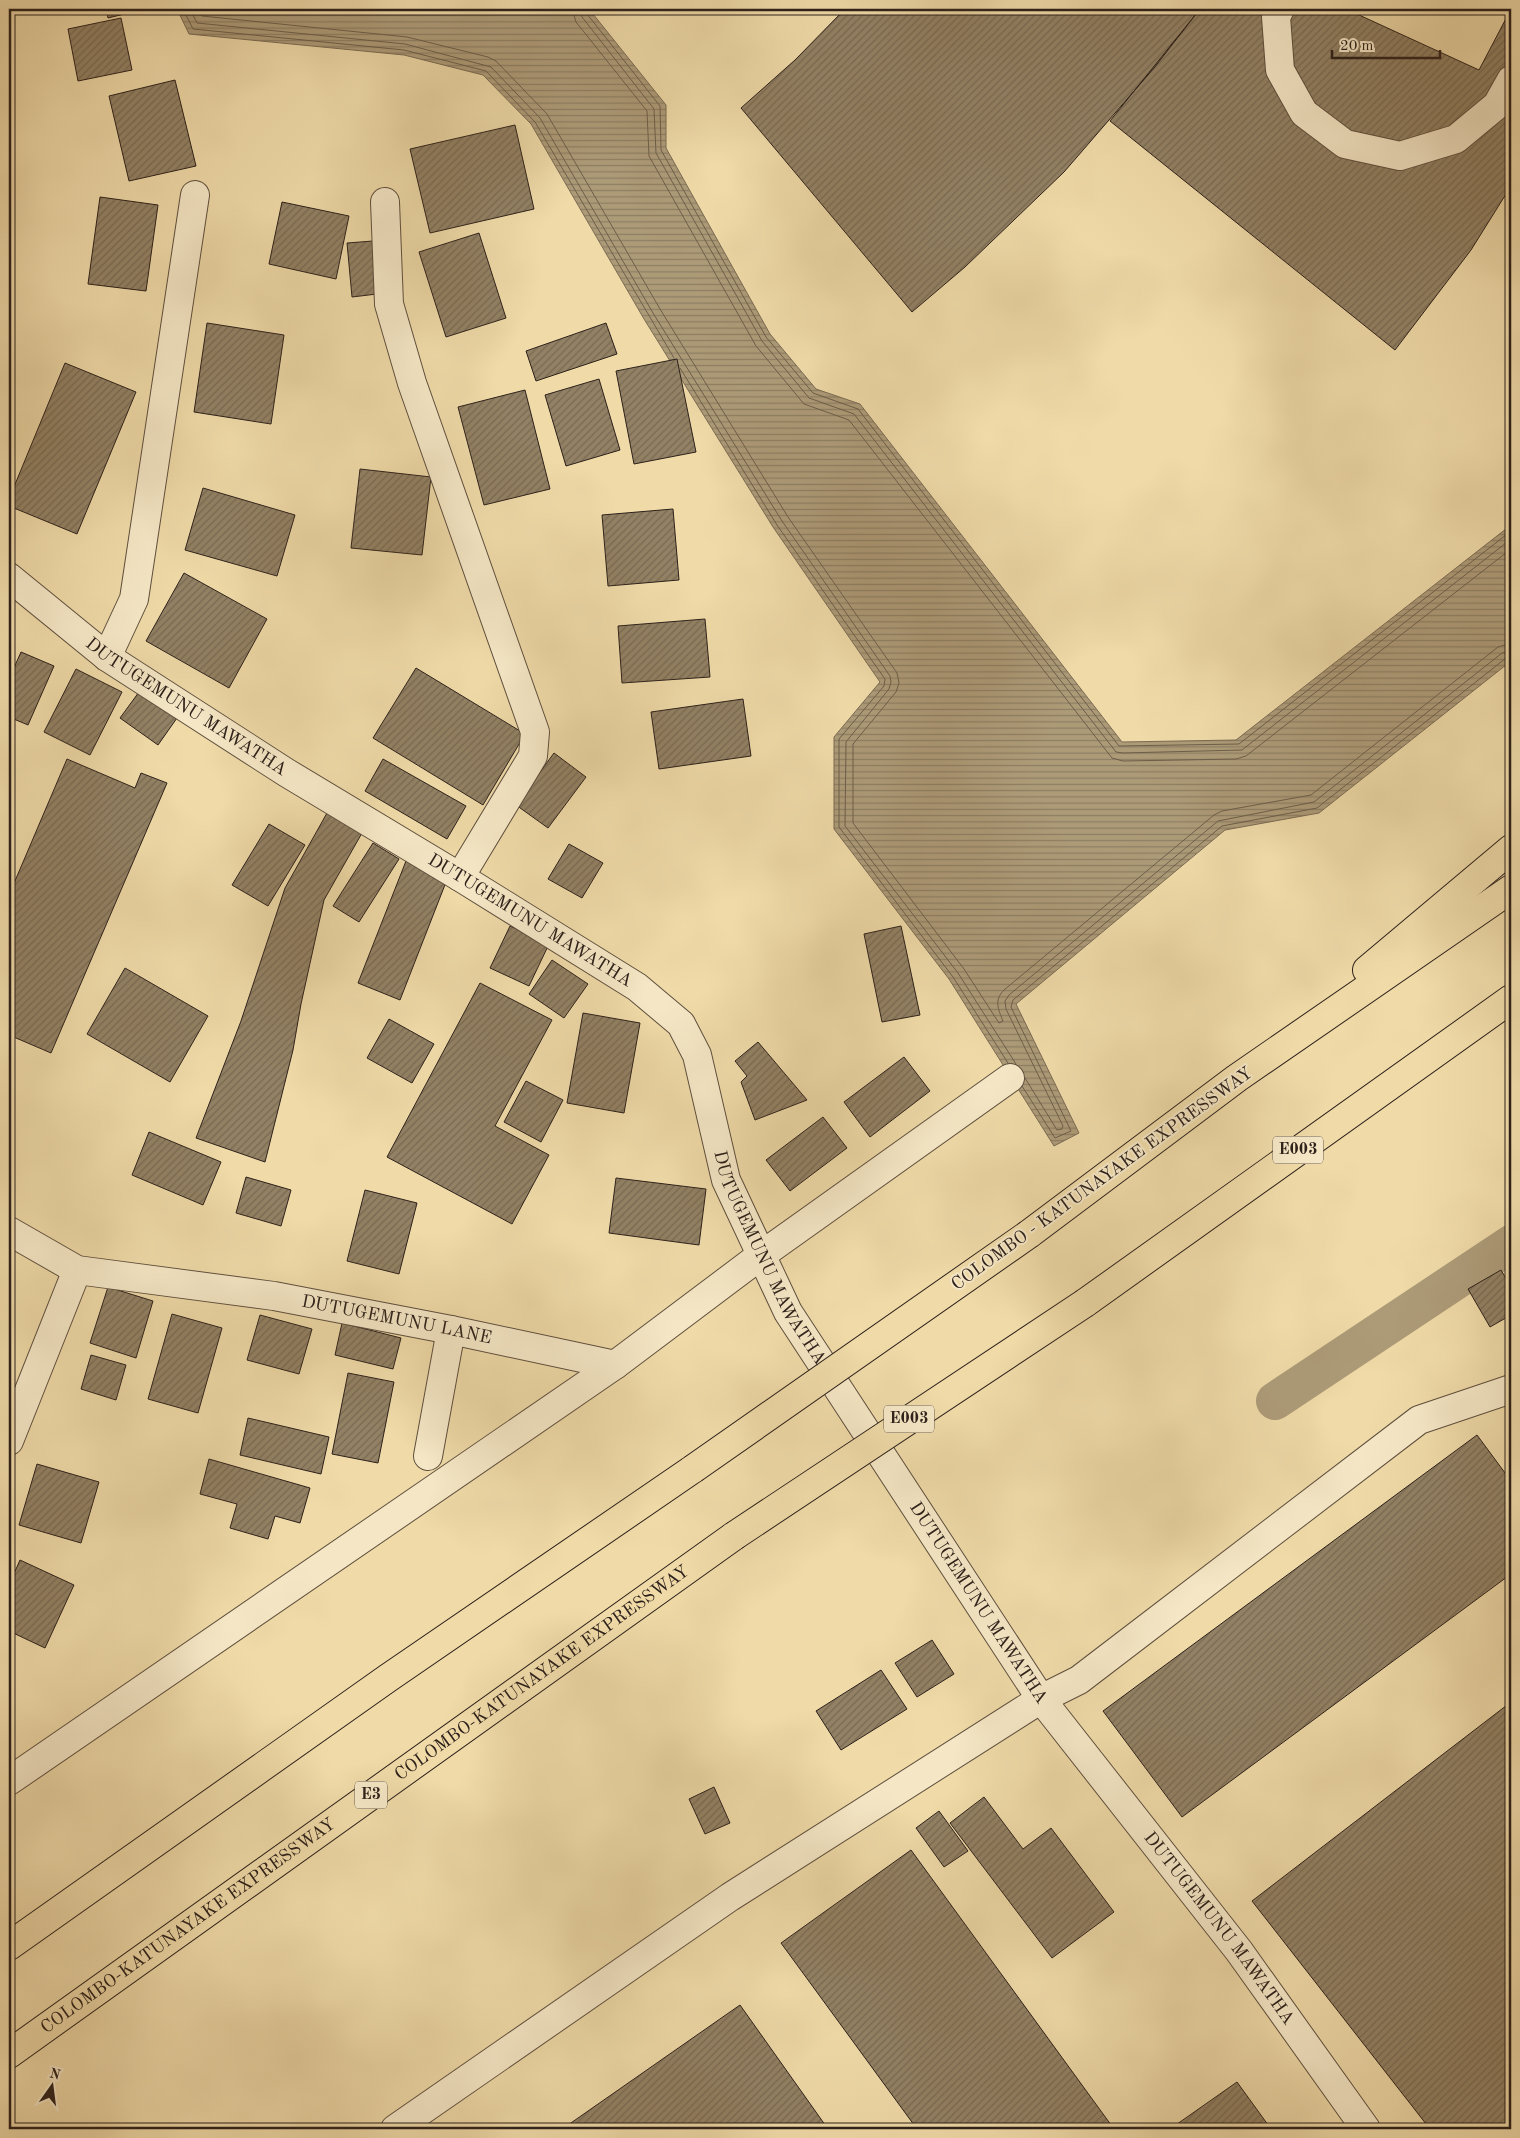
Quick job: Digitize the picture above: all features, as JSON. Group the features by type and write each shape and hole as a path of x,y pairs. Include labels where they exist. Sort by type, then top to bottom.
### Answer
{"highway":[{"path":"1237,1078 1511,849"},
{"name":"COLOMBO - KATUNAYAKE EXPRESSWAY","path":"9,1946 388,1678 694,1469 1029,1234 1237,1078 1511,890"},
{"name":"E003","path":"734,1536 1085,1303 1511,999"},
{"name":"COLOMBO-KATUNAYAKE EXPRESSWAY","path":"9,2054 734,1536"}],"street":[{"path":"1280,9 1276,17 1280,70 1304,113 1345,144 1400,156 1456,139 1497,105 1511,80"},
{"path":"107,657 134,600 195,195"},
{"path":"385,202 389,304 412,383 535,732 533,756 460,877"},
{"name":"DUTUGEMUNU MAWATHA","path":"9,577 107,657 287,773 460,877 637,987 681,1024 697,1055 726,1180 760,1256 788,1312 1041,1699 1239,1951 1366,2129"},
{"path":"9,1781 615,1364 760,1256 1010,1078"},
{"name":"DUTUGEMUNU LANE","path":"9,1231 77,1270 274,1296 615,1364"},
{"path":"9,1441 77,1270"},
{"path":"428,1456 451,1330"},
{"path":"395,2129 730,1897 1041,1699 1079,1680 1419,1420 1511,1389"}],"water":[{"path":"177,9 589,9 666,105 666,148 770,334 816,389 860,404 1122,742 1236,740 1511,525 1511,661 1319,813 1225,830 1016,1004 1079,1133 1054,1146 949,979 834,829 834,737 880,682 773,527 644,319 531,124 483,75 404,55 189,34"}],"building":[{"path":"106,9 145,9 108,18"},
{"path":"845,9 1200,9 1154,68 1064,172 965,267 912,312 741,108 795,60"},
{"path":"1200,9 1346,9 1479,70 1511,9 1511,186 1471,250 1395,350 1110,121"},
{"path":"121,18 132,70 78,81 68,29"},
{"path":"175,80 196,166 129,181 109,96"},
{"path":"515,125 534,209 430,233 410,149"},
{"path":"1511,186 1511,201 1505,198"},
{"path":"100,197 158,205 146,291 88,284"},
{"path":"282,202 349,216 336,279 269,264"},
{"path":"479,233 506,318 446,337 419,252"},
{"path":"373,241 377,294 352,297 347,243"},
{"path":"207,323 284,335 271,424 194,412"},
{"path":"606,323 617,354 536,381 526,351"},
{"path":"677,359 696,452 634,464 616,371"},
{"path":"65,363 136,392 77,534 9,506 9,499"},
{"path":"599,379 620,450 566,466 545,395"},
{"path":"525,390 550,489 484,505 458,407"},
{"path":"360,469 431,477 422,555 351,548"},
{"path":"203,488 295,515 277,576 185,550"},
{"path":"673,509 679,580 608,586 602,515"},
{"path":"184,573 267,619 229,688 146,641"},
{"path":"705,619 710,677 622,683 618,626"},
{"path":"21,652 54,666 28,725 9,717 9,679"},
{"path":"416,668 525,734 483,805 373,738"},
{"path":"76,669 122,692 90,755 44,732"},
{"path":"139,692 177,718 158,745 120,718"},
{"path":"743,699 751,756 659,769 651,712"},
{"path":"554,753 586,777 548,828 516,805"},
{"path":"67,759 135,788 141,773 167,783 51,1053 9,1035 9,895"},
{"path":"383,759 466,806 447,839 365,791"},
{"path":"327,813 362,833 324,900 293,1050 265,1162 196,1138 241,1021 285,888"},
{"path":"269,824 305,845 268,906 232,885"},
{"path":"373,843 399,859 359,922 333,906"},
{"path":"569,844 603,863 582,898 548,879"},
{"path":"406,861 448,877 400,1000 358,983"},
{"path":"510,926 549,944 529,986 490,968"},
{"path":"901,926 920,1015 882,1022 864,934"},
{"path":"552,960 588,984 564,1018 529,994"},
{"path":"125,968 208,1016 170,1082 87,1034"},
{"path":"480,983 552,1020 495,1126 549,1155 512,1224 387,1157"},
{"path":"583,1013 640,1023 624,1113 567,1103"},
{"path":"389,1019 434,1044 412,1083 367,1058"},
{"path":"758,1042 807,1100 755,1120 741,1082 747,1076 735,1061"},
{"path":"904,1057 930,1091 870,1137 844,1102"},
{"path":"526,1081 563,1100 541,1142 504,1122"},
{"path":"823,1117 847,1148 790,1191 766,1160"},
{"path":"149,1132 221,1162 203,1205 132,1175"},
{"path":"246,1177 291,1190 281,1226 236,1213"},
{"path":"616,1178 706,1189 699,1245 609,1233"},
{"path":"365,1190 417,1203 399,1274 347,1261"},
{"path":"1501,1270 1511,1287 1511,1315 1490,1327 1468,1289"},
{"path":"108,1287 153,1301 136,1358 90,1343"},
{"path":"172,1314 222,1328 198,1413 148,1399"},
{"path":"260,1315 312,1329 299,1374 247,1360"},
{"path":"342,1323 401,1338 393,1369 335,1355"},
{"path":"9,1347 13,1349 9,1357"},
{"path":"91,1355 126,1365 116,1400 81,1389"},
{"path":"348,1373 394,1382 378,1463 332,1454"},
{"path":"248,1418 329,1437 321,1474 240,1455"},
{"path":"1477,1435 1511,1481 1511,1574 1182,1817 1103,1711"},
{"path":"209,1459 310,1488 300,1523 275,1516 268,1539 230,1528 237,1504 200,1494"},
{"path":"37,1464 99,1482 81,1543 19,1525"},
{"path":"20,1560 74,1585 45,1648 9,1631 9,1585"},
{"path":"932,1640 954,1674 917,1697 895,1663"},
{"path":"881,1670 907,1709 841,1750 816,1711"},
{"path":"1511,1702 1511,2129 1430,2129 1252,1901"},
{"path":"714,1787 730,1823 705,1834 689,1799"},
{"path":"984,1797 1023,1849 1051,1828 1114,1912 1052,1958 950,1823"},
{"path":"939,1811 968,1851 944,1867 916,1828"},
{"path":"911,1850 1114,2129 917,2129 781,1943"},
{"path":"740,2005 828,2129 571,2129 568,2125"},
{"path":"1237,2082 1271,2129 1170,2129"}],"waterway":[{"path":"1275,1401 1511,1244"}]}
